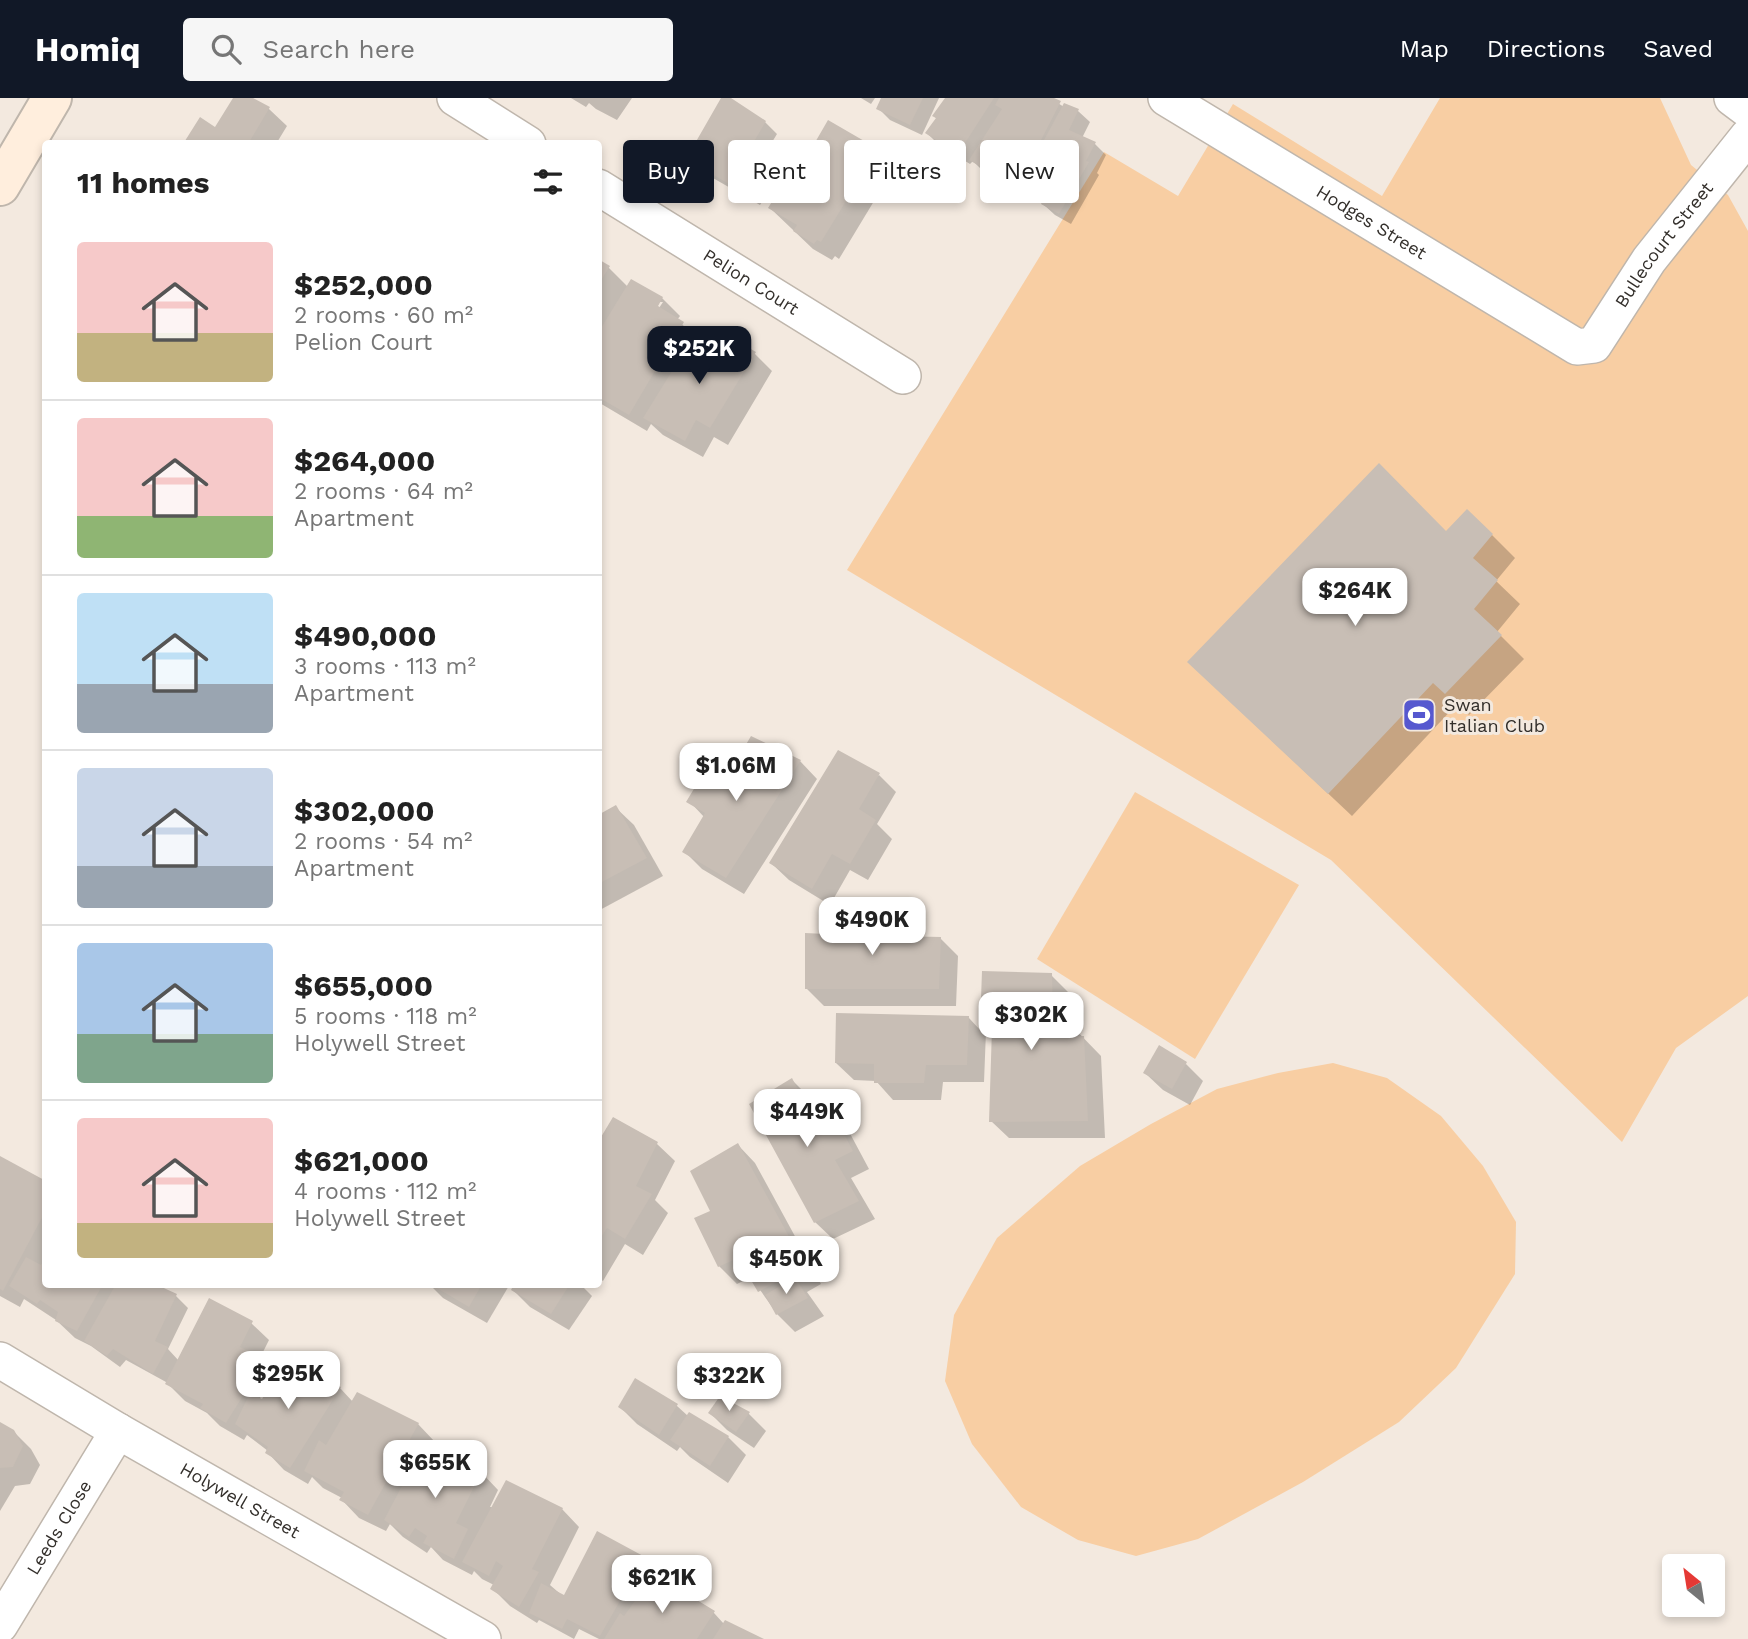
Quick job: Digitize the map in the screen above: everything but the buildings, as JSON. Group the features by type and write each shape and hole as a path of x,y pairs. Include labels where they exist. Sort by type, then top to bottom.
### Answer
{"main road":[{"path":"2,178 52,98"}],"street":[{"path":"455,98 522,140"},
{"name":"Hodges Street","path":"1167,98 1577,347"},
{"path":"1732,98 1748,110"},
{"name":"Bullecourt Street","path":"1577,347 1594,345 1649,260 1748,136"},
{"name":"Pelion Court","path":"602,189 903,376"},
{"name":"Holywell Street","path":"0,1360 118,1431 482,1639"},
{"name":"Leeds Close","path":"0,1625 118,1431"}],"shaded area":[{"name":"Swan Italian Club","path":"1440,98 1660,98 1691,165 1728,195 1748,231 1748,996 1676,1048 1622,1142 1331,860 847,570 1073,203 1079,203 1079,193 1104,152 1178,196 1233,104 1382,196"},
{"path":"1135,792 1299,885 1195,1059 1037,959"},
{"path":"1333,1063 1387,1078 1441,1116 1483,1166 1516,1222 1515,1274 1456,1368 1399,1422 1303,1482 1198,1539 1136,1556 1078,1540 1021,1507 972,1444 945,1381 954,1315 997,1238 1080,1166 1217,1089 1278,1073"}],"place":[{"name":"Swan Italian Club","path":"1419,715"}]}
